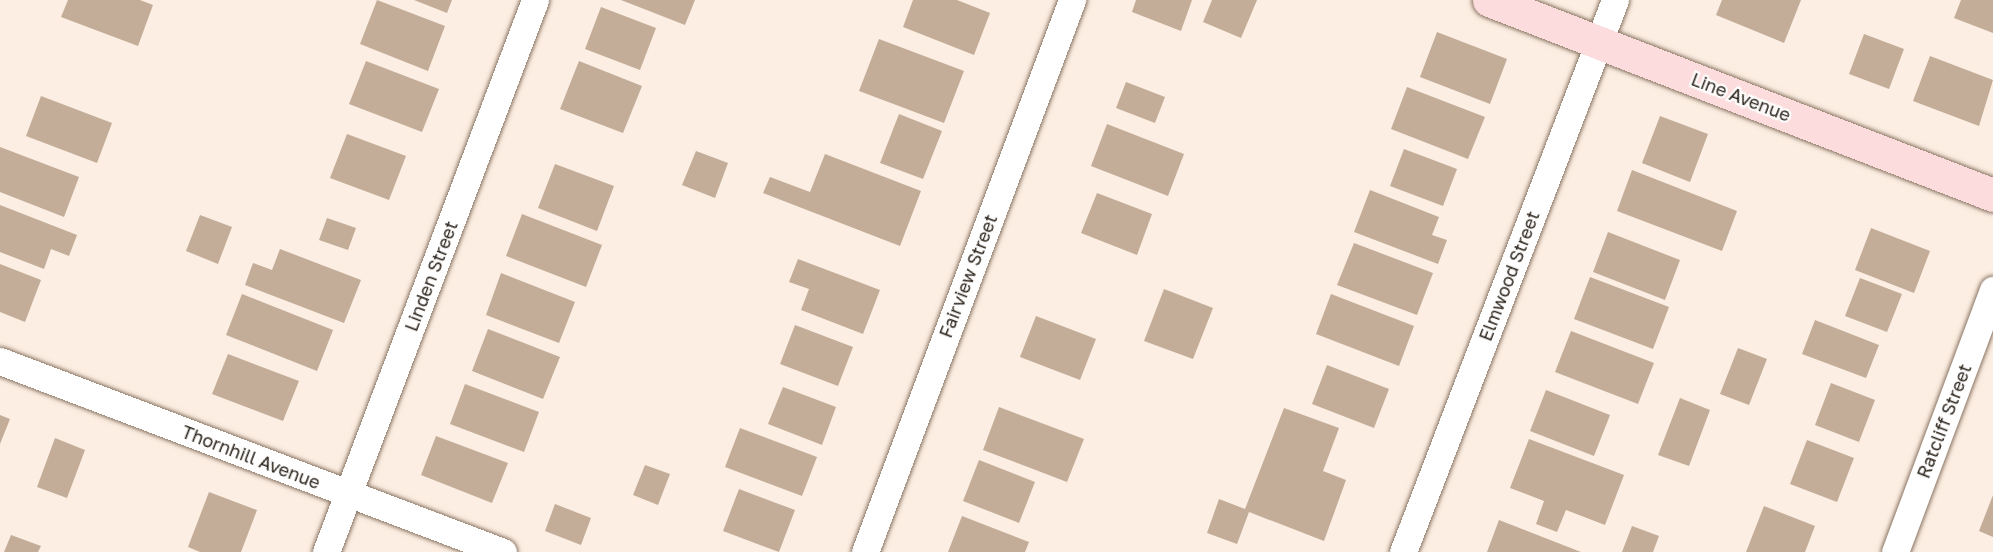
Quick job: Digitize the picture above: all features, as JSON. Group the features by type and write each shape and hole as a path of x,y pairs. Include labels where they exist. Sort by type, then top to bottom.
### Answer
{"main road":[{"name":"Line Avenue","path":"1489,0 1993,195"}],"street":[{"name":"Linden Street","path":"326,552 535,0"},
{"name":"Fairview Street","path":"865,552 1072,0"},
{"name":"Elmwood Street","path":"1403,552 1615,0"},
{"name":"Ratcliff Street","path":"1895,552 1993,290"},
{"name":"Thornhill Avenue","path":"0,361 503,552"}],"building":[{"path":"68,0 140,0 153,5 138,46 61,17"},
{"path":"377,0 445,26 428,71 360,44"},
{"path":"414,0 452,0 447,13"},
{"path":"621,0 695,0 685,25"},
{"path":"913,0 957,0 990,13 974,55 903,27"},
{"path":"1136,0 1192,0 1181,31 1132,12"},
{"path":"1212,0 1257,0 1241,38 1203,22"},
{"path":"1722,0 1801,0 1784,43 1716,15"},
{"path":"1961,0 1993,0 1993,33 1954,18"},
{"path":"601,7 656,28 640,70 585,49"},
{"path":"1437,32 1507,59 1490,104 1420,77"},
{"path":"1864,34 1904,49 1889,89 1849,74"},
{"path":"879,39 964,71 944,123 859,91"},
{"path":"1930,56 1993,80 1979,126 1913,101"},
{"path":"366,61 439,89 422,132 349,104"},
{"path":"579,61 642,86 623,133 560,109"},
{"path":"1126,82 1165,97 1155,123 1116,108"},
{"path":"1407,87 1485,117 1468,159 1391,129"},
{"path":"41,96 112,123 97,163 26,136"},
{"path":"899,114 942,131 923,179 880,163"},
{"path":"1660,116 1708,134 1690,182 1642,163"},
{"path":"1107,124 1184,154 1168,196 1091,166"},
{"path":"347,134 406,156 389,200 330,178"},
{"path":"0,147 79,177 64,217 0,192"},
{"path":"1404,149 1457,169 1443,206 1390,186"},
{"path":"696,151 728,163 715,198 682,185"},
{"path":"825,154 921,191 900,246 763,193 770,177 810,192"},
{"path":"555,164 614,186 597,231 538,208"},
{"path":"1632,170 1737,211 1722,251 1617,211"},
{"path":"1370,190 1439,217 1432,235 1447,240 1438,264 1354,232"},
{"path":"1097,193 1152,214 1137,255 1081,233"},
{"path":"0,205 77,235 69,256 51,249 44,269 0,252"},
{"path":"522,214 602,245 586,287 506,256"},
{"path":"200,215 232,227 218,264 186,251"},
{"path":"327,218 356,228 348,250 319,240"},
{"path":"1871,228 1930,251 1914,293 1855,270"},
{"path":"1608,232 1680,260 1665,300 1593,272"},
{"path":"1354,243 1433,273 1417,315 1337,285"},
{"path":"280,249 361,280 344,323 245,285 253,263 272,270"},
{"path":"798,259 880,290 863,334 801,310 809,289 789,282"},
{"path":"0,264 41,280 25,322 0,312"},
{"path":"501,273 575,302 559,343 486,315"},
{"path":"1590,277 1669,307 1653,349 1574,319"},
{"path":"1860,278 1902,294 1887,332 1845,316"},
{"path":"1164,289 1213,308 1193,359 1144,341"},
{"path":"242,294 333,330 317,371 226,335"},
{"path":"1331,294 1414,326 1399,366 1316,334"},
{"path":"1036,316 1096,339 1080,380 1020,357"},
{"path":"1815,320 1879,345 1866,378 1802,354"},
{"path":"795,325 853,347 838,386 780,364"},
{"path":"488,329 560,357 543,399 472,371"},
{"path":"1571,331 1654,363 1638,404 1555,372"},
{"path":"1738,348 1767,359 1749,405 1720,394"},
{"path":"228,354 299,381 283,421 212,394"},
{"path":"1327,365 1389,389 1374,428 1312,404"},
{"path":"1831,383 1875,400 1859,442 1815,425"},
{"path":"465,384 539,412 524,452 450,424"},
{"path":"783,387 836,407 822,445 768,424"},
{"path":"1546,390 1610,415 1594,456 1530,431"},
{"path":"1680,398 1710,410 1689,466 1658,455"},
{"path":"999,407 1084,439 1067,482 983,450"},
{"path":"1284,408 1339,428 1323,471 1346,480 1324,541 1249,512 1237,544 1207,533 1219,499 1245,509"},
{"path":"0,415 10,419 0,444"},
{"path":"740,428 817,457 802,496 725,467"},
{"path":"436,436 508,463 492,503 421,475"},
{"path":"55,438 85,450 67,498 37,487"},
{"path":"1529,439 1624,475 1605,525 1566,510 1557,532 1536,524 1544,501 1510,488"},
{"path":"1807,440 1854,458 1837,502 1790,484"},
{"path":"979,460 1035,482 1019,523 963,501"},
{"path":"645,465 670,474 658,505 633,495"},
{"path":"739,489 795,510 779,552 723,531"},
{"path":"209,492 257,510 241,552 200,552 188,547"},
{"path":"1993,495 1993,537 1979,531"},
{"path":"555,504 591,518 581,545 545,531"},
{"path":"1764,506 1815,526 1805,552 1746,552"},
{"path":"962,516 1029,542 1025,552 948,552"},
{"path":"1499,520 1581,552 1487,552"},
{"path":"1632,526 1659,536 1653,552 1622,552"},
{"path":"11,535 41,546 38,552 4,552"}]}
